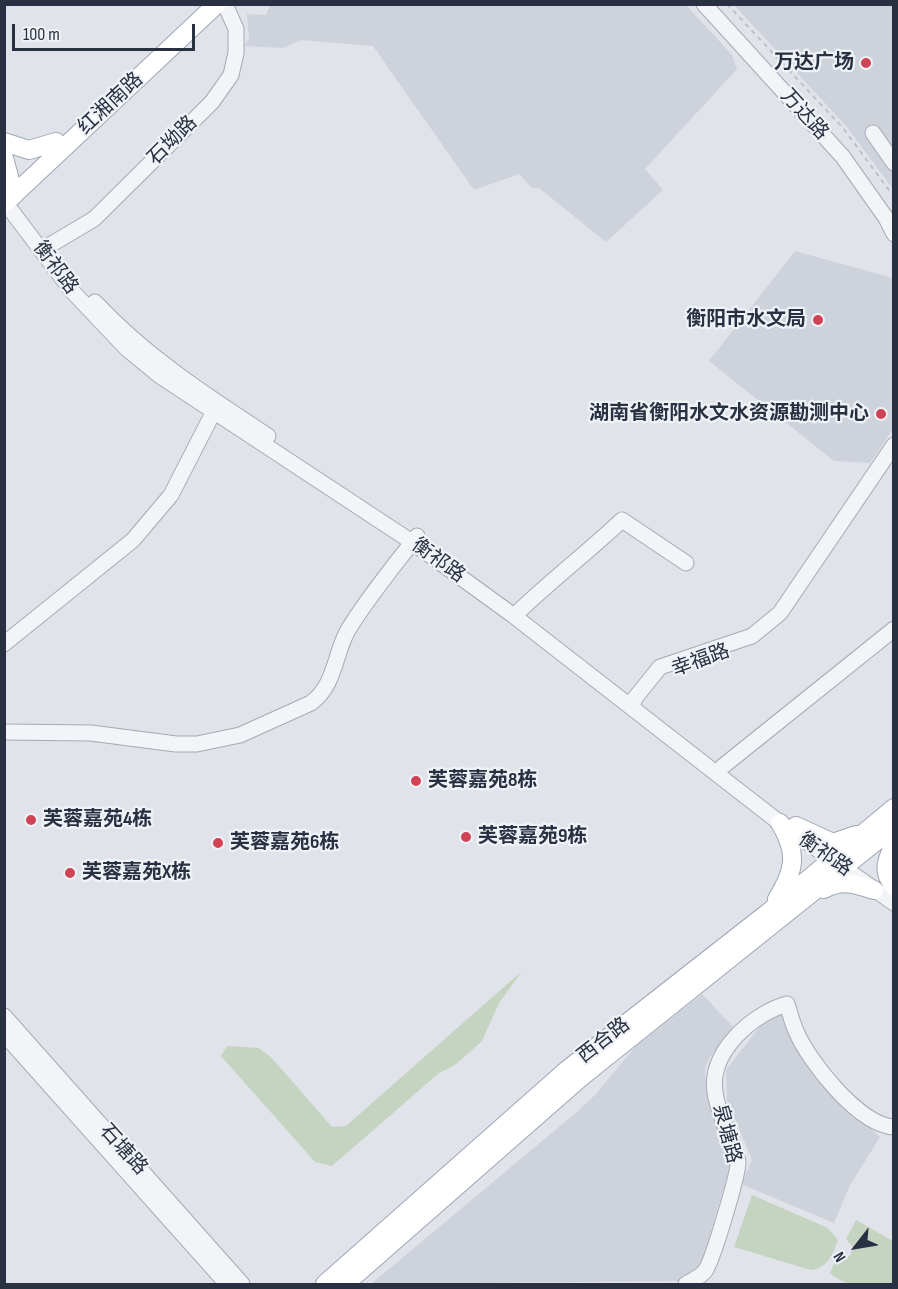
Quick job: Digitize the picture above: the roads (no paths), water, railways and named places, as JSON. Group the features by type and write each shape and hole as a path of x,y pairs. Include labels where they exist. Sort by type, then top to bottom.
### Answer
{"main road":[{"name":"红湘南路","path":"6,195 56,142 201,4"},
{"name":"红湘南路","path":"6,195 217,4"},
{"path":"4,142 29,150 39,149 56,142"},
{"path":"4,158 6,195"},
{"name":"西合路","path":"345,1284 580,1078 804,900 871,827 894,808"},
{"path":"769,912 791,872 788,825 833,843 844,841 871,827"},
{"name":"西合路","path":"324,1284 567,1070 769,912 894,827"},
{"path":"894,845 885,868 887,878 894,888"},
{"path":"804,900 834,883 850,883 874,890"}],"street":[{"name":"石坳路","path":"50,245 94,219 212,102 231,75 236,53 236,29 225,4"},
{"name":"万达路","path":"704,4 843,157 886,218 894,234"},
{"name":"万达路","path":"715,4 850,152 894,218"},
{"path":"873,133 894,163"},
{"name":"衡祁路","path":"6,195 110,318 167,367 518,613 722,767 788,825"},
{"name":"衡祁路","path":"6,195 72,291 102,325 160,376 213,413 415,539"},
{"path":"4,644 133,540 171,495 213,413"},
{"name":"幸福路","path":"636,702 660,667 752,636 780,613 894,445"},
{"name":"幸福路","path":"636,702 664,672 755,642 783,618 894,455"},
{"path":"518,613 557,574 584,555 622,520 686,563"},
{"path":"4,732 91,733 176,744 197,744 240,735 311,703 320,696 334,672 349,628 415,539"},
{"path":"722,767 894,629"},
{"name":"衡祁路","path":"636,702 788,825 841,861 874,890 894,903"},
{"name":"衡祁路","path":"841,861 894,888"},
{"name":"泉塘路","path":"686,1284 706,1271 732,1193 738,1164 715,1092 715,1070 738,1033 769,1009 787,1004 796,1031 805,1047 834,1086 865,1116 881,1126 894,1127"},
{"name":"石塘路","path":"4,1016 242,1284"},
{"name":"石塘路","path":"4,1034 227,1284"},
{"path":"165,1214 214,1284"}],"place":[{"name":"万达广场","path":"866,63"},
{"name":"衡阳市水文局","path":"818,320"},
{"name":"湖南省衡阳水文水资源勘测中心","path":"881,414"},
{"name":"芙蓉嘉苑8栋","path":"416,781"},
{"name":"芙蓉嘉苑4栋","path":"31,820"},
{"name":"芙蓉嘉苑9栋","path":"466,837"},
{"name":"芙蓉嘉苑6栋","path":"218,843"},
{"name":"芙蓉嘉苑X栋","path":"70,873"}]}
